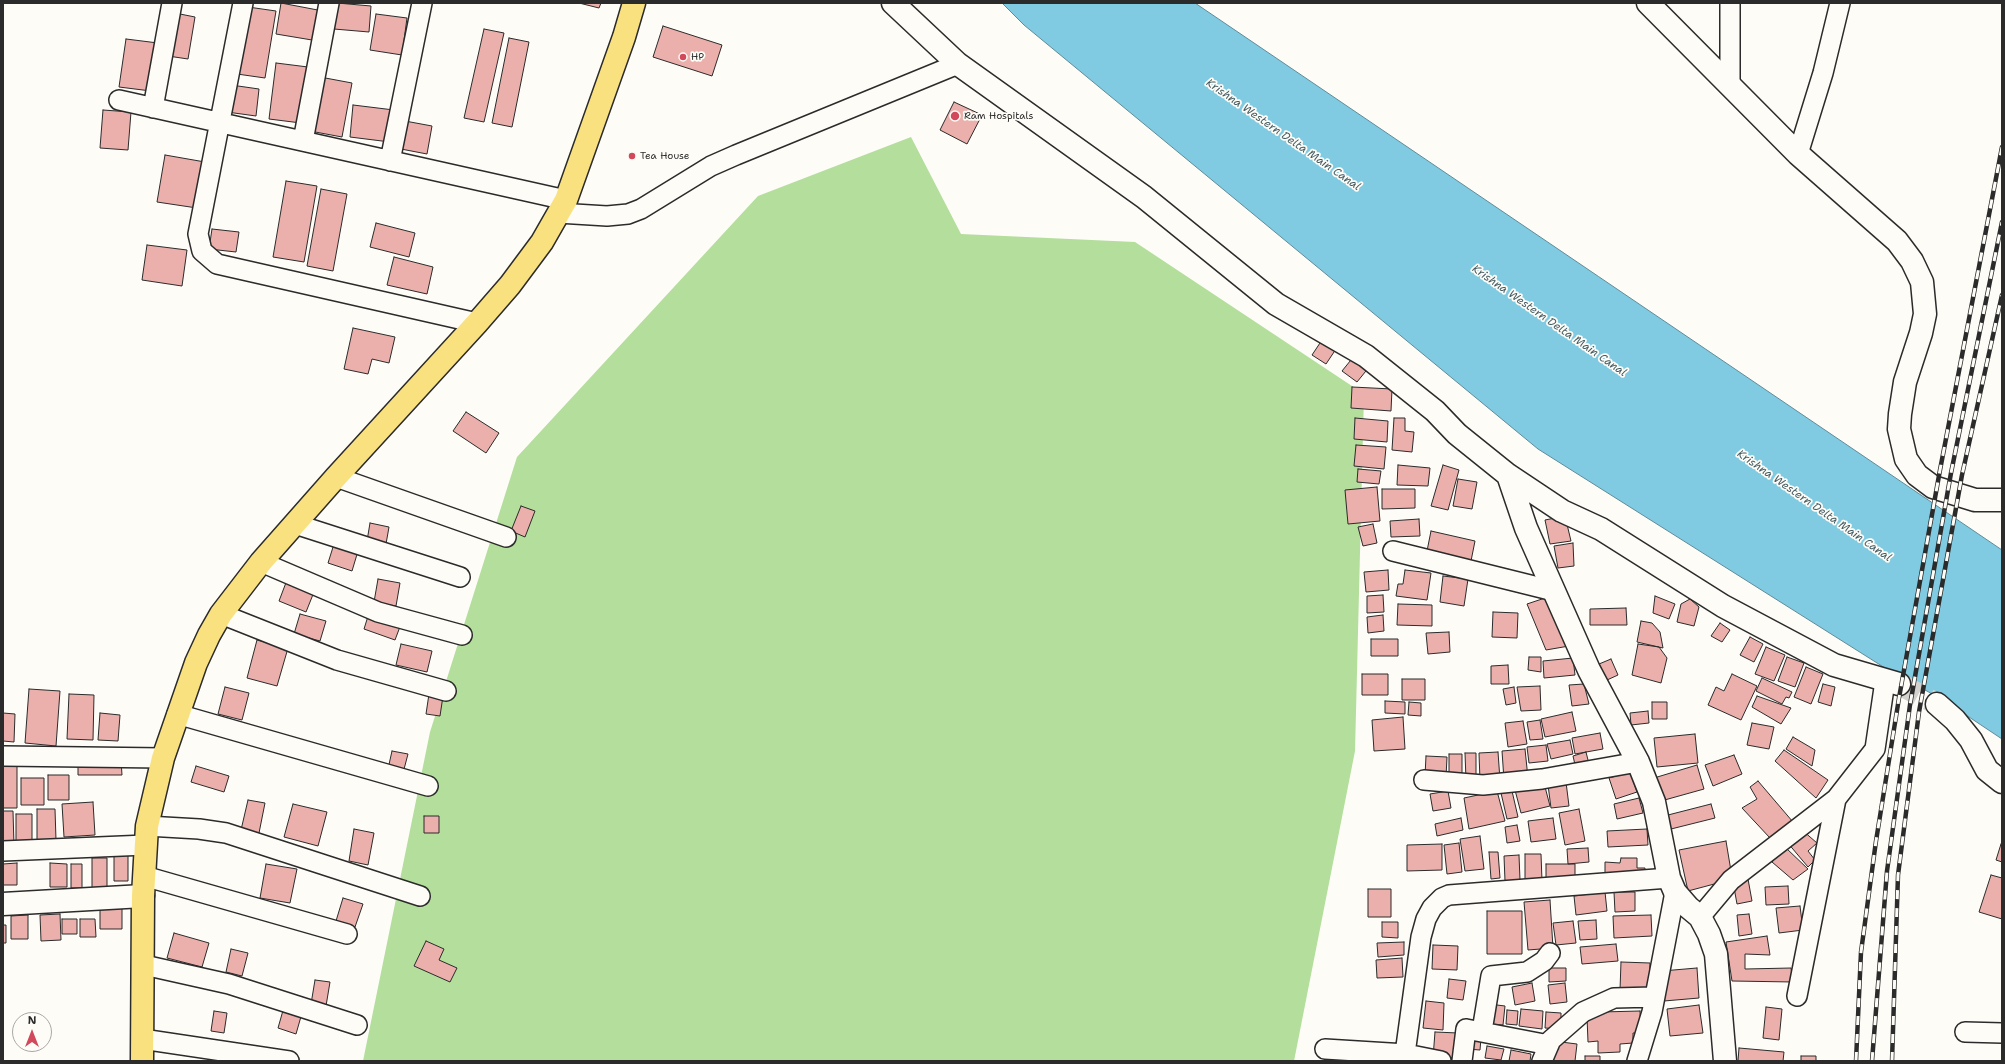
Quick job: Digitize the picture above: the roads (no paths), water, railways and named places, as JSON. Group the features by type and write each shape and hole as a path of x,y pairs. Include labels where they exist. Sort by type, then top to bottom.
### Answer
{"main road":[{"path":"142,1061 144,965 143,886 147,835 163,758 177,714 196,663 221,614 261,562 336,477 477,323 510,284 542,242 562,206 624,37 634,3"}],"street":[{"path":"153,108 172,3"},
{"path":"243,3 218,122 198,234 202,251 217,264 477,323"},
{"path":"302,141 329,3"},
{"path":"390,161 422,3"},
{"path":"893,3 958,64 1144,197 1276,304 1366,356 1434,411 1457,434 1508,474 1562,510 1601,529 1723,606 1834,665 1892,682 1875,749 1836,799 1731,880 1700,917"},
{"path":"1730,3 1730,84"},
{"path":"1798,154 1822,73 1840,3"},
{"path":"1656,7 1798,154 1897,241 1912,261 1922,282 1925,314 1921,333 1905,382 1900,414 1899,429 1906,459 1918,475 1933,487 1975,500 2002,500"},
{"path":"119,100 390,161 562,206 607,216 628,214 641,209 711,166 958,64"},
{"path":"1508,474 1526,528 1589,670 1638,762 1654,802 1672,885 1652,1012 1638,1061"},
{"path":"336,477 506,537"},
{"path":"295,524 460,577"},
{"path":"1393,551 1554,591"},
{"path":"261,562 378,612 462,635"},
{"path":"221,614 337,660 446,691"},
{"path":"1937,704 1955,720 1971,740 1987,770 2002,782"},
{"path":"177,714 428,786"},
{"path":"3,756 163,758"},
{"path":"1424,780 1483,785 1542,779 1638,762"},
{"path":"1797,996 1836,799"},
{"path":"3,851 199,829 226,833 420,896"},
{"path":"1672,885 1688,907 1700,917 1709,934 1716,954 1725,1061"},
{"path":"1405,1058 1421,938 1426,919 1432,908 1442,898 1449,895 1672,885"},
{"path":"3,904 143,886 347,934"},
{"path":"1482,1031 1491,976 1527,972 1544,961 1550,953"},
{"path":"144,965 229,984 357,1025"},
{"path":"1462,1061 1466,1028 1482,1031 1546,1053 1551,1040 1583,1012 1614,998 1654,997"},
{"path":"1965,1032 2002,1033"},
{"path":"142,1039 289,1061"},
{"path":"1324,1049 1440,1061"}],"water":[{"name":"Krishna Western Delta Main Canal","path":"1002,3 1195,3 2002,550 2002,739 1945,701 1885,668 1538,449 1024,25"}],"tunnel":[{"path":"1899,684 1937,704"}],"railway":[{"path":"1856,1061 1861,952 1876,841 1899,698 1940,470 2002,147"},
{"path":"1872,1061 1887,871 1910,705 1951,473 2002,222"},
{"path":"1892,1061 1898,875 1919,712 1962,475 2002,295"}],"place":[{"name":"HP","path":"683,57"},
{"name":"Ram Hospitals","path":"955,116"},
{"name":"Tea House","path":"632,156"}]}
